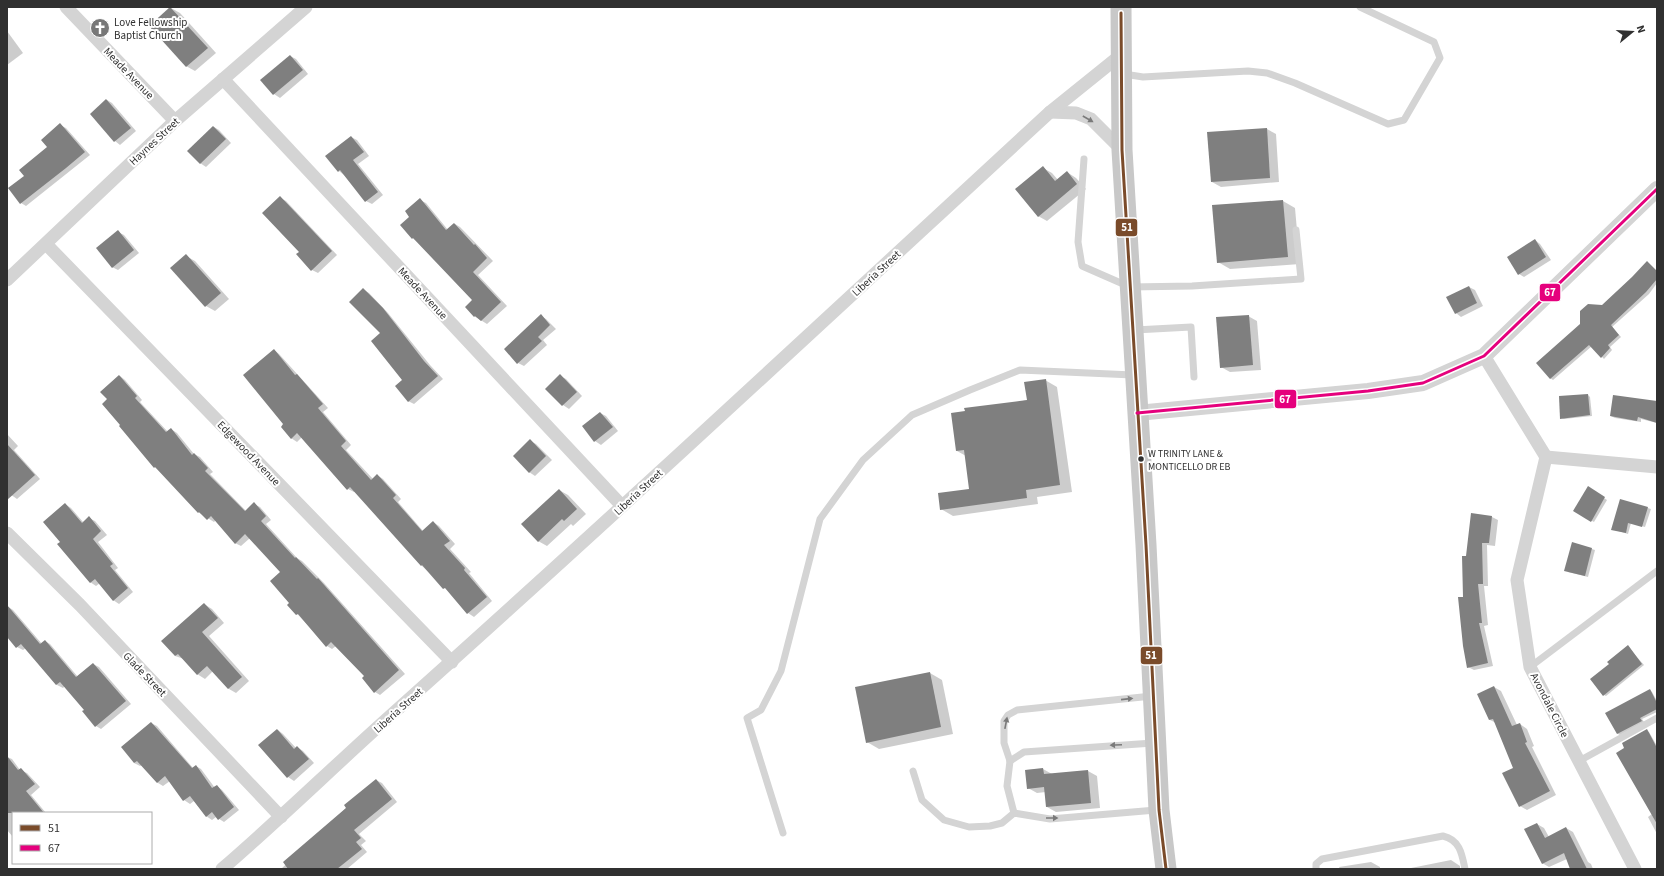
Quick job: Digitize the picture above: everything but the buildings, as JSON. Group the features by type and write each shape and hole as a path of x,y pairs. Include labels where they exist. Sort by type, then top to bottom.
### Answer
{"main road":[{"path":"1121,7 1122,150 1146,546 1159,810 1166,869"}],"street":[{"name":"Meade Avenue","path":"66,7 175,121"},
{"name":"Haynes Street","path":"7,280 175,121 306,7"},
{"name":"Liberia Street","path":"222,869 282,817 380,725 452,662 1050,112 1122,54"},
{"name":"Meade Avenue","path":"223,79 622,506"},
{"path":"1050,112 1076,113 1091,119 1122,150"},
{"path":"1137,413 1368,391 1423,383 1484,356 1657,189"},
{"name":"Edgewood Avenue","path":"46,244 452,662"},
{"path":"1484,356 1546,457 1657,467"},
{"name":"Avondale Circle","path":"1546,457 1517,580 1530,667 1635,869"},
{"name":"Glade Street","path":"7,533 80,605 282,817"}],"lane":[{"path":"1122,74 1143,76 1248,71 1267,73 1295,83 1388,124 1404,120 1440,58 1438,52 1434,42 1360,7"},
{"path":"1084,159 1078,242 1082,266 1130,287 1192,286 1301,279 1296,230"},
{"path":"1133,330 1191,327 1194,377"},
{"path":"783,833 747,718 761,710 781,671 820,519 864,460 912,415 1020,370 1135,376"},
{"path":"1530,667 1657,571"},
{"path":"1014,814 1006,786 1010,761 1004,743 1004,721 1008,715 1017,710 1153,696"},
{"path":"1579,761 1657,718"},
{"path":"1010,761 1024,752 1058,748 1155,743"},
{"path":"913,771 922,800 944,820 969,827 990,826 1002,823 1014,814 1050,819 1159,810"},
{"path":"1316,869 1316,864 1322,859 1443,836 1451,838 1457,843 1461,850 1465,869"}],"transit line":[{"name":"51","path":"1121,13 1122,150 1146,545 1159,810 1166,869"},
{"name":"67","path":"1137,413 1368,391 1423,383 1484,356 1657,189"}],"place":[{"name":"Love Fellowship Baptist Church","path":"100,28"},
{"name":"W TRINITY LANE & MONTICELLO DR EB","path":"1141,459"}]}
